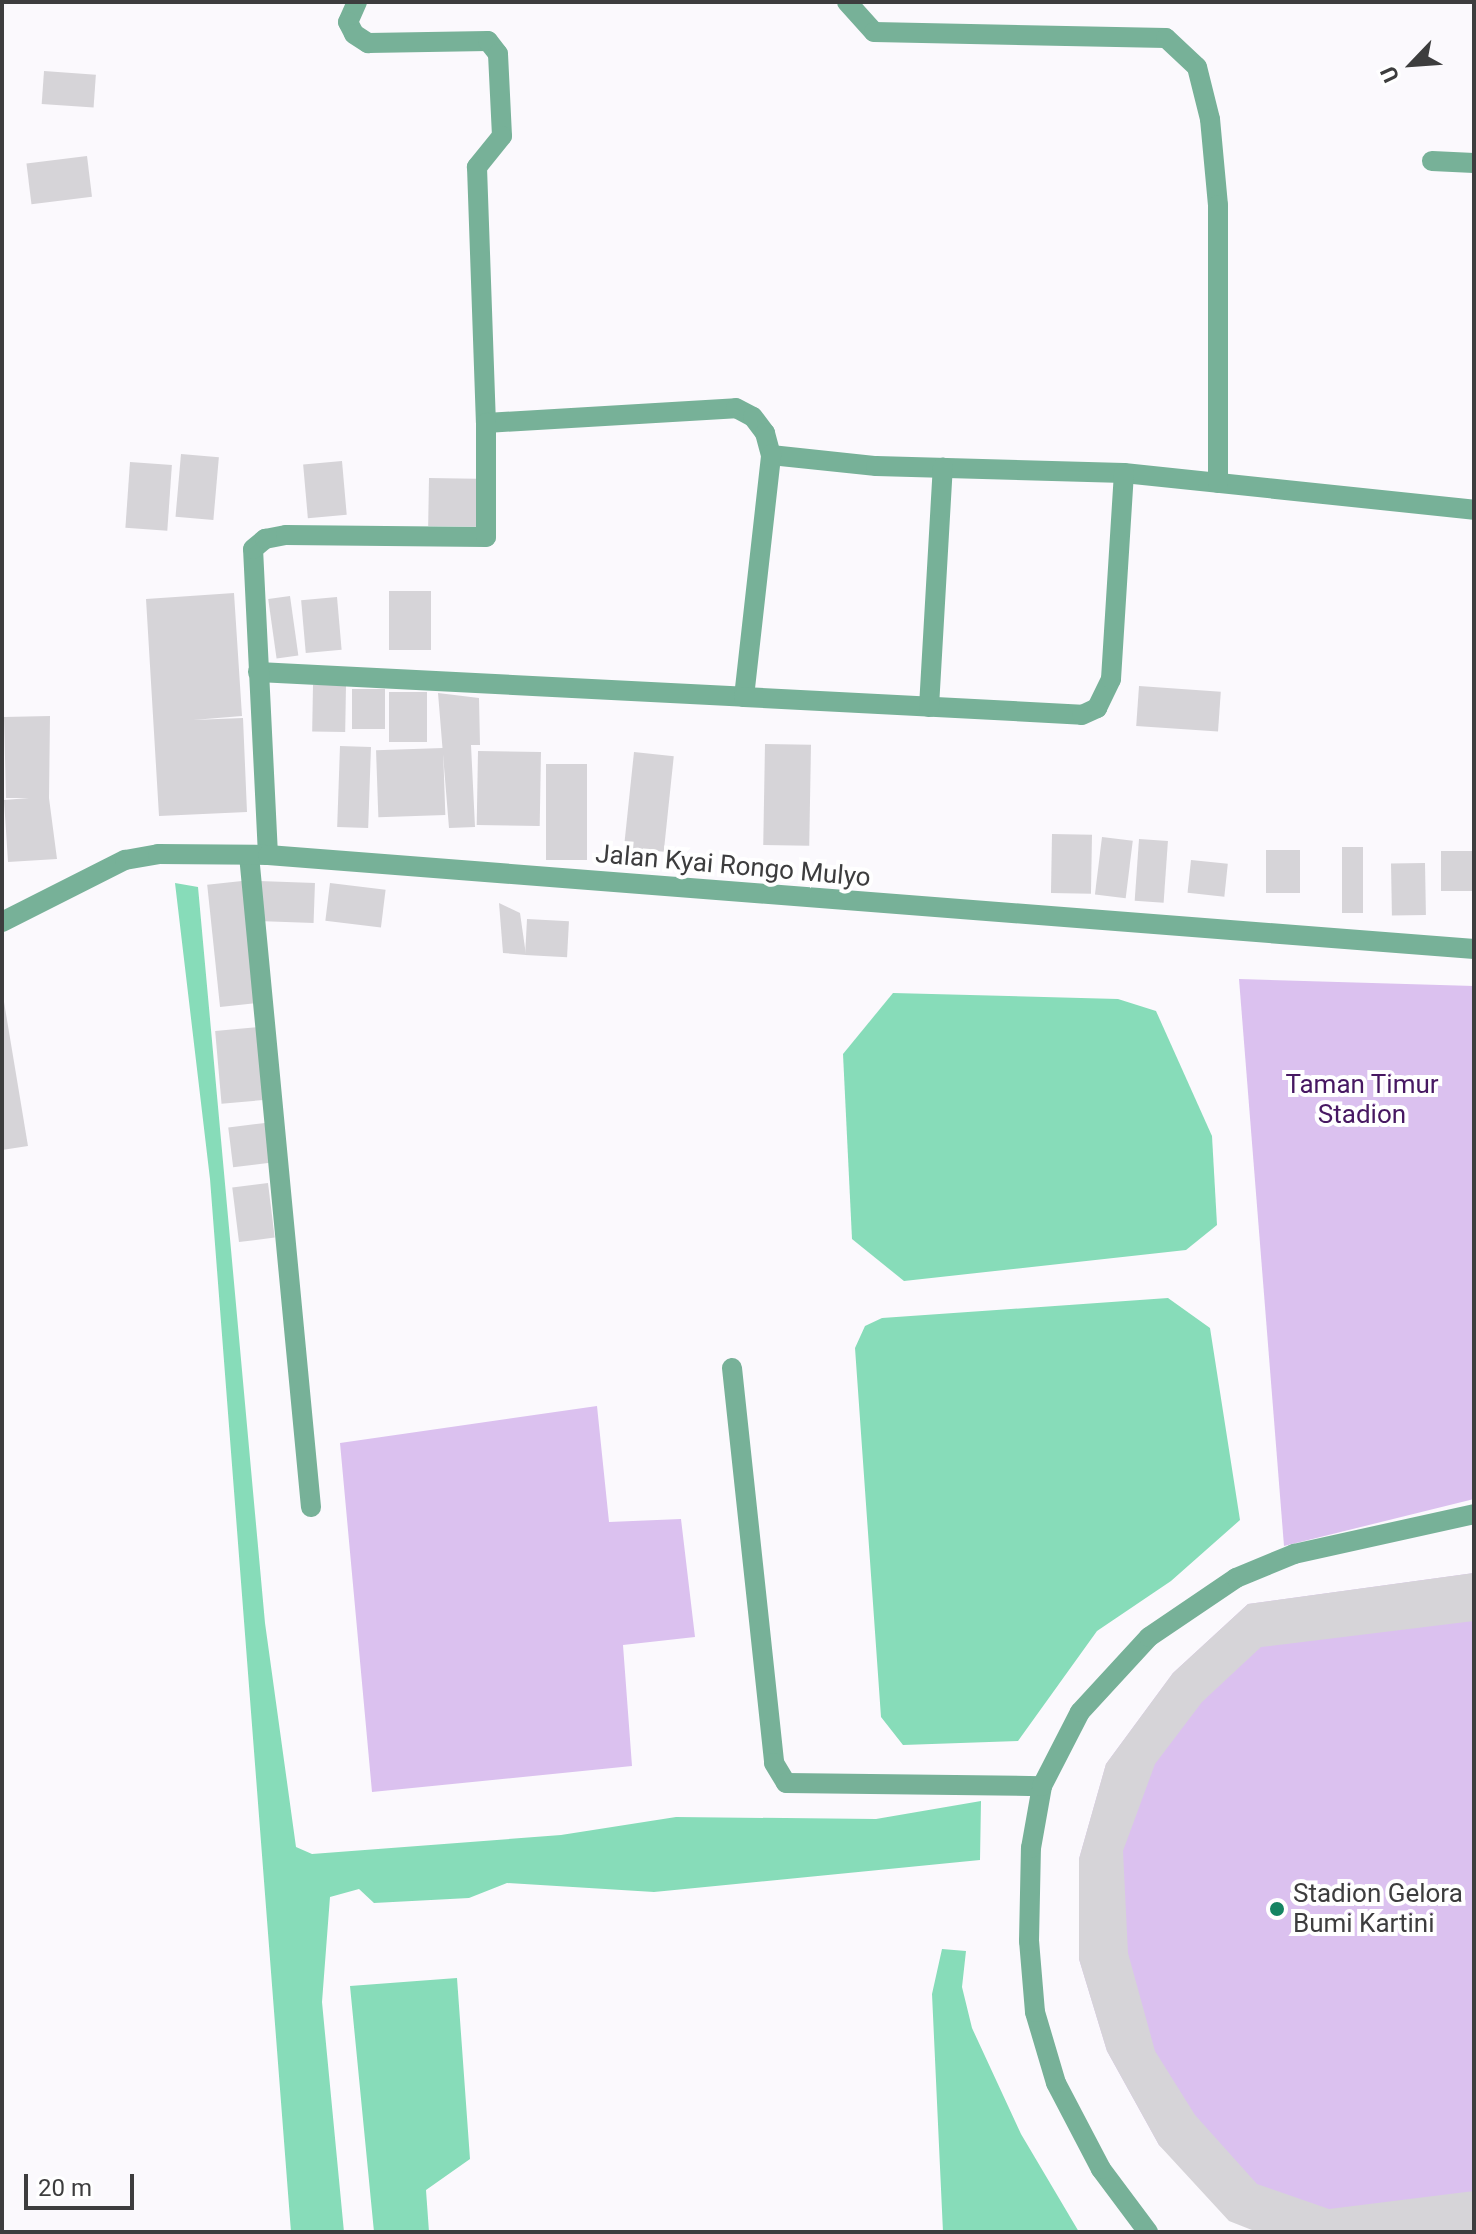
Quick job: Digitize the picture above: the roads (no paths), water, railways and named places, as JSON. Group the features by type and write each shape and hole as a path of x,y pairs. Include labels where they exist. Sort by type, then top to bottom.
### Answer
{"street":[{"path":"311,1507 258,855 258,672 253,549 265,539 286,535 486,537 486,423 477,167 502,136 498,54 488,41 368,43 354,34 347,19 357,2"},
{"path":"847,2 874,32 1166,38 1197,67 1210,119 1218,205 1218,483"},
{"path":"1432,161 1474,163"},
{"path":"486,423 736,408 753,417 765,433 771,455 744,697"},
{"path":"771,455 943,467 1124,473 1474,510"},
{"path":"929,707 943,467"},
{"path":"258,672 1082,715 1097,708 1111,679 1124,473"},
{"name":"Jalan Kyai Rongo Mulyo","path":"2,922 125,860 158,854 258,855 1474,949"},
{"path":"732,1368 774,1763 786,1783 1042,1786"},
{"path":"1148,2232 1101,2169 1056,2083 1035,2012 1029,1941 1031,1848 1042,1786 1080,1712 1149,1637 1236,1578 1294,1554 1474,1514"}],"place":[{"name":"Stadion Gelora Bumi Kartini","path":"1277,1909"}],"park label":[{"name":"Taman Timur Stadion","path":"1362,1100"}]}
